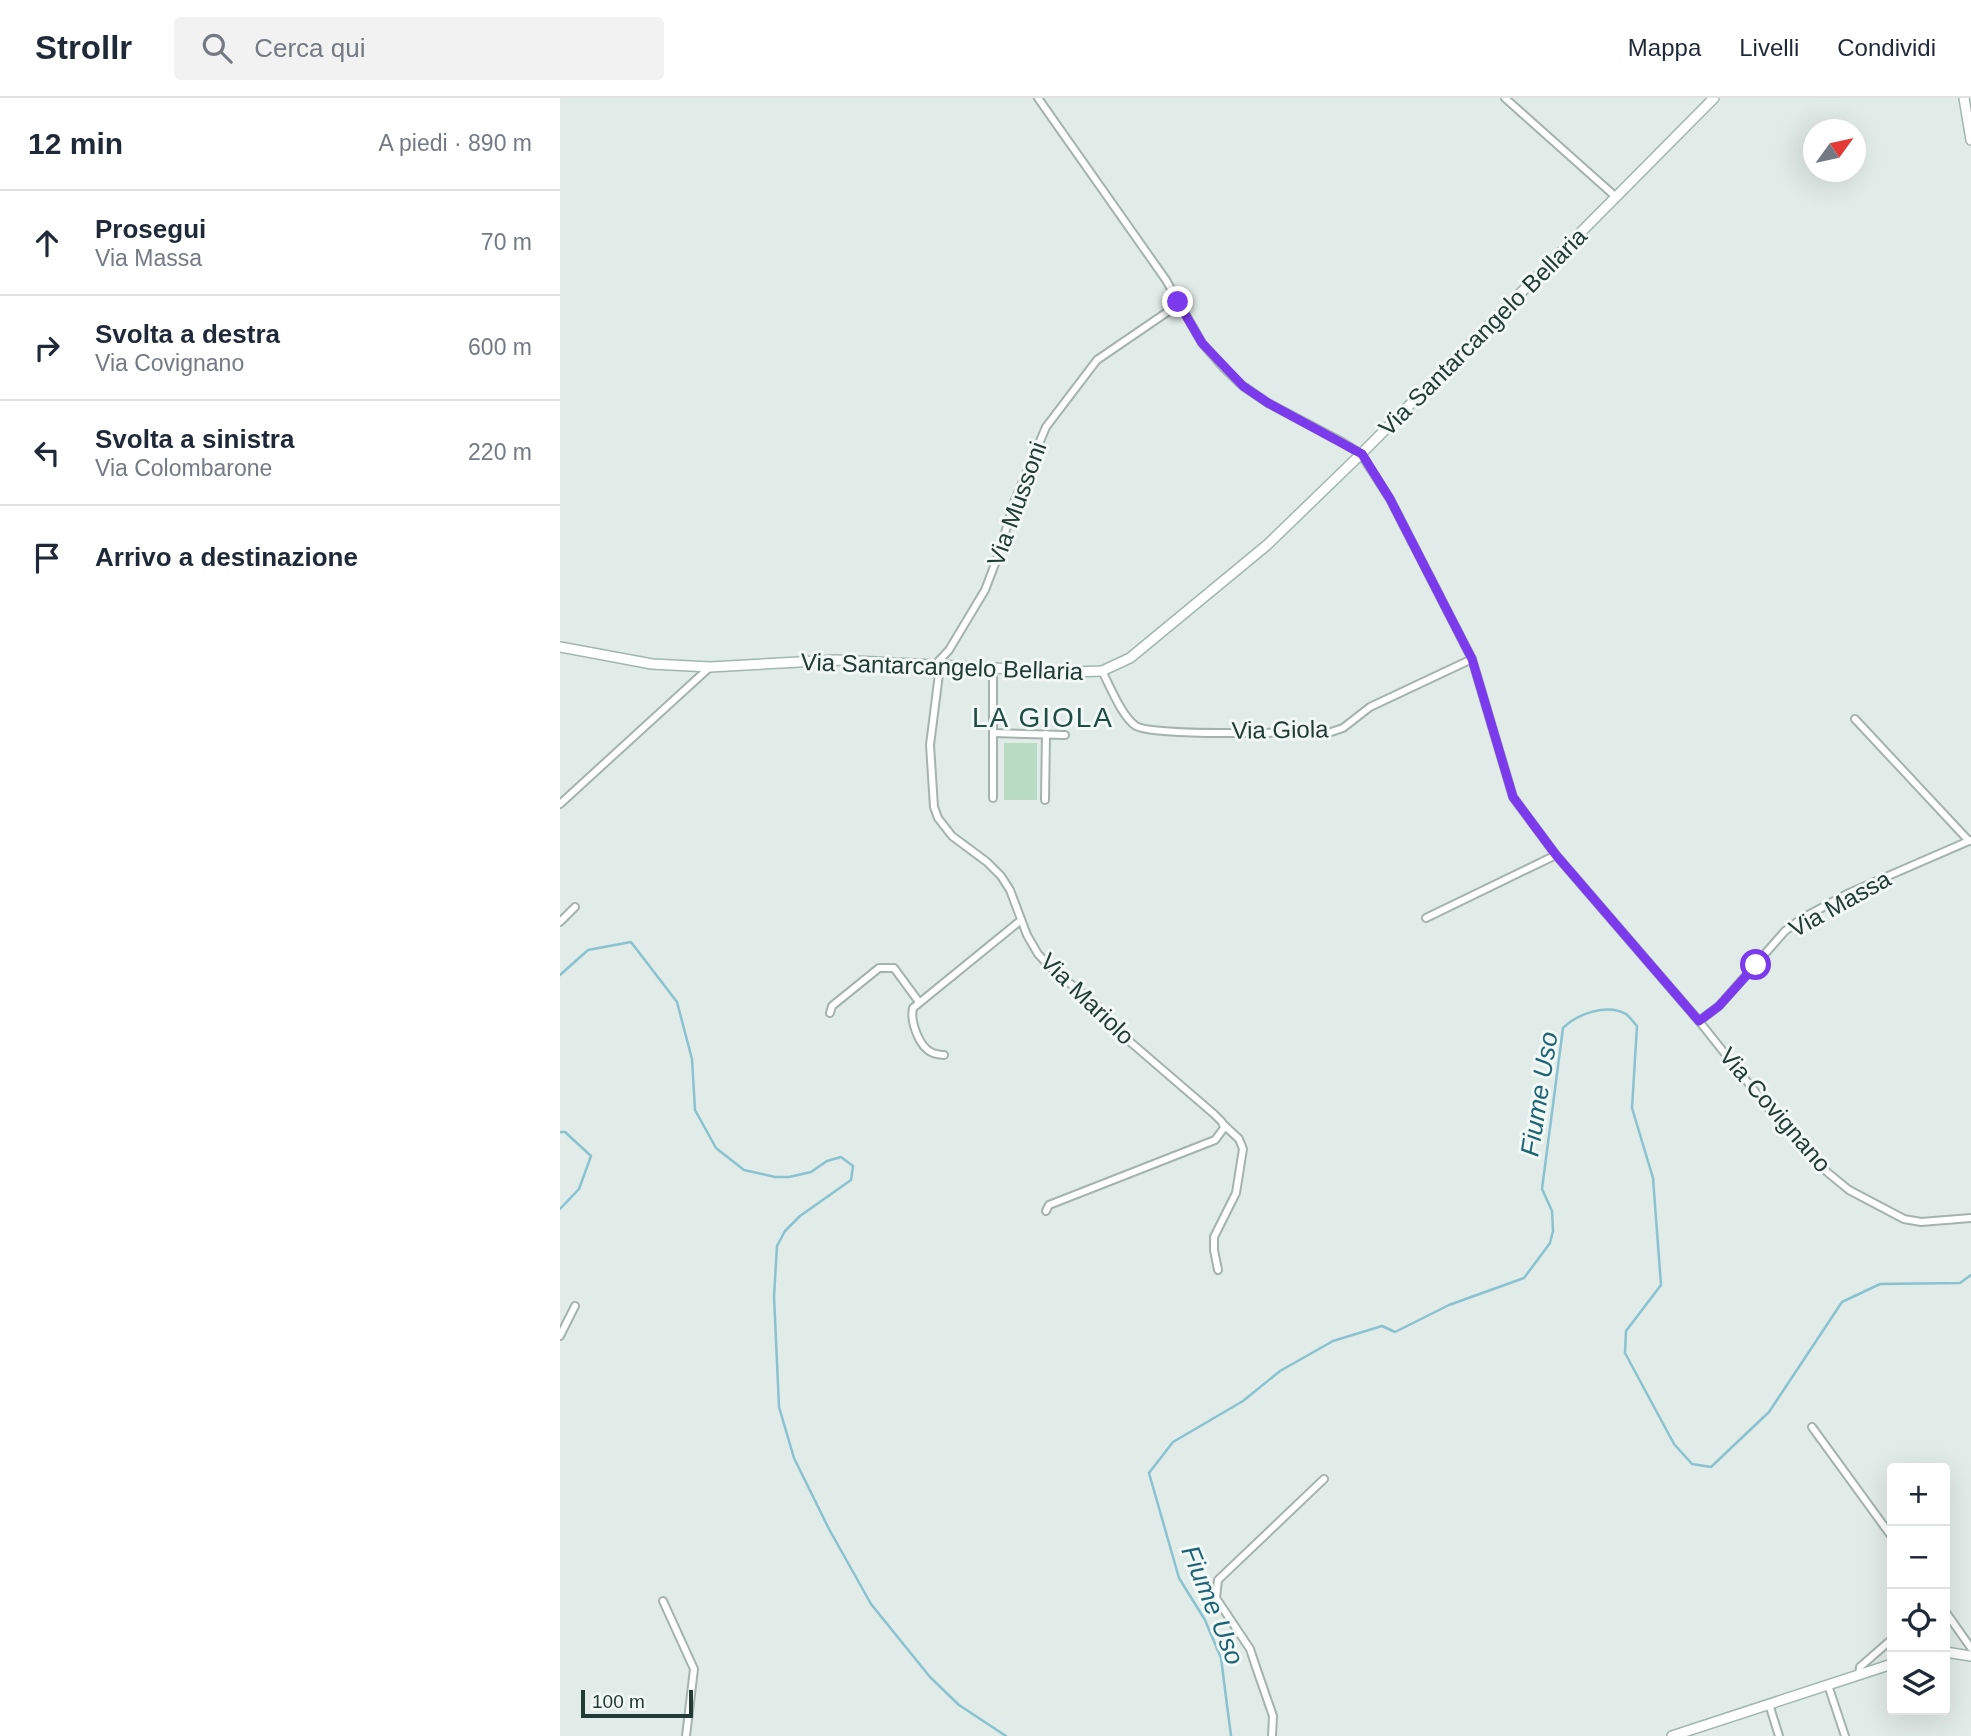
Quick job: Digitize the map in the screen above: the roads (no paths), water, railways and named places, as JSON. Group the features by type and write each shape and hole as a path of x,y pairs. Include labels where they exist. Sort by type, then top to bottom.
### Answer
{"street":[{"path":"1038,98 1154,264 1202,343 1243,386 1268,403 1362,454"},
{"path":"1505,98 1616,197"},
{"name":"Via Santarcangelo Bellaria","path":"560,647 652,664 710,667 836,660 1102,671 1130,658 1267,545 1362,454 1714,98"},
{"path":"1964,98 1971,140"},
{"name":"Via Mussoni","path":"937,665 985,590 1015,500 1046,427 1097,360 1179,304"},
{"name":"Via Covignano","path":"1362,454 1390,499 1472,659 1513,797 1556,855 1699,1021 1773,1114 1827,1172 1849,1190 1904,1219 1921,1222 1971,1218"},
{"name":"Via Giola","path":"1102,671 1129,719 1138,727 1202,732 1331,732 1343,728 1370,707 1472,659"},
{"name":"Via Mariolo","path":"937,665 930,745 934,807 945,828 988,862 1001,876 1010,890 1020,921 1038,954 1055,972 1093,1002 1128,1040 1239,1139 1243,1149 1236,1194 1214,1237 1213,1250 1218,1269"},
{"path":"560,804 710,667"},
{"path":"993,668 993,798"},
{"name":"Via Massa","path":"1699,1021 1719,1006 1785,932 1801,919 1849,893 1970,840 1855,719"},
{"path":"993,733 1065,735"},
{"path":"1045,800 1046,734"},
{"path":"1426,918 1556,855"},
{"path":"560,922 575,907"},
{"path":"944,1055 933,1054 926,1049 915,1029 911,1016 913,1009 1020,921"},
{"path":"830,1013 832,1006 879,968 894,968 919,1002"},
{"path":"1046,1211 1049,1205 1215,1140 1224,1128 1222,1122"},
{"path":"560,1336 575,1306"},
{"path":"1812,1427 1887,1530"},
{"path":"1272,1736 1273,1716 1264,1688 1250,1649 1216,1598 1218,1580 1324,1479"},
{"path":"663,1601 694,1669 686,1736"},
{"path":"1950,1618 1971,1648"},
{"path":"1859,1675 1860,1667 1887,1643"},
{"path":"1950,1653 1971,1657"},
{"path":"1672,1736 1704,1731 1769,1704 1887,1666"},
{"path":"1828,1685 1845,1736"},
{"path":"1769,1704 1779,1736"}],"waterway":[{"name":"Fiume Uso","path":"560,975 588,950 631,942 677,1002 692,1059 695,1110 716,1148 744,1170 775,1177 811,1172 827,1161 841,1157 853,1166 851,1180 800,1216 785,1231 777,1246 774,1296 779,1407 794,1458 829,1529 871,1604 930,1677 959,1705 1006,1736"},
{"name":"Fiume Uso","path":"1231,1736 1221,1658 1205,1620 1179,1578 1149,1473 1173,1442 1243,1401 1280,1371 1333,1341 1382,1326 1395,1332 1449,1305 1524,1278 1550,1243 1553,1231 1552,1211 1542,1189 1563,1028 1576,1018 1601,1010 1618,1011 1626,1014 1637,1026 1632,1108 1653,1178 1661,1285 1626,1331 1625,1353 1674,1444 1692,1464 1711,1467 1769,1412 1842,1302 1880,1284 1960,1283 1971,1275"},
{"name":"Fiume Uso","path":"560,1132 565,1132 591,1156 579,1189 560,1209"}],"district":[{"name":"LA GIOLA","path":"1043,717"}]}
